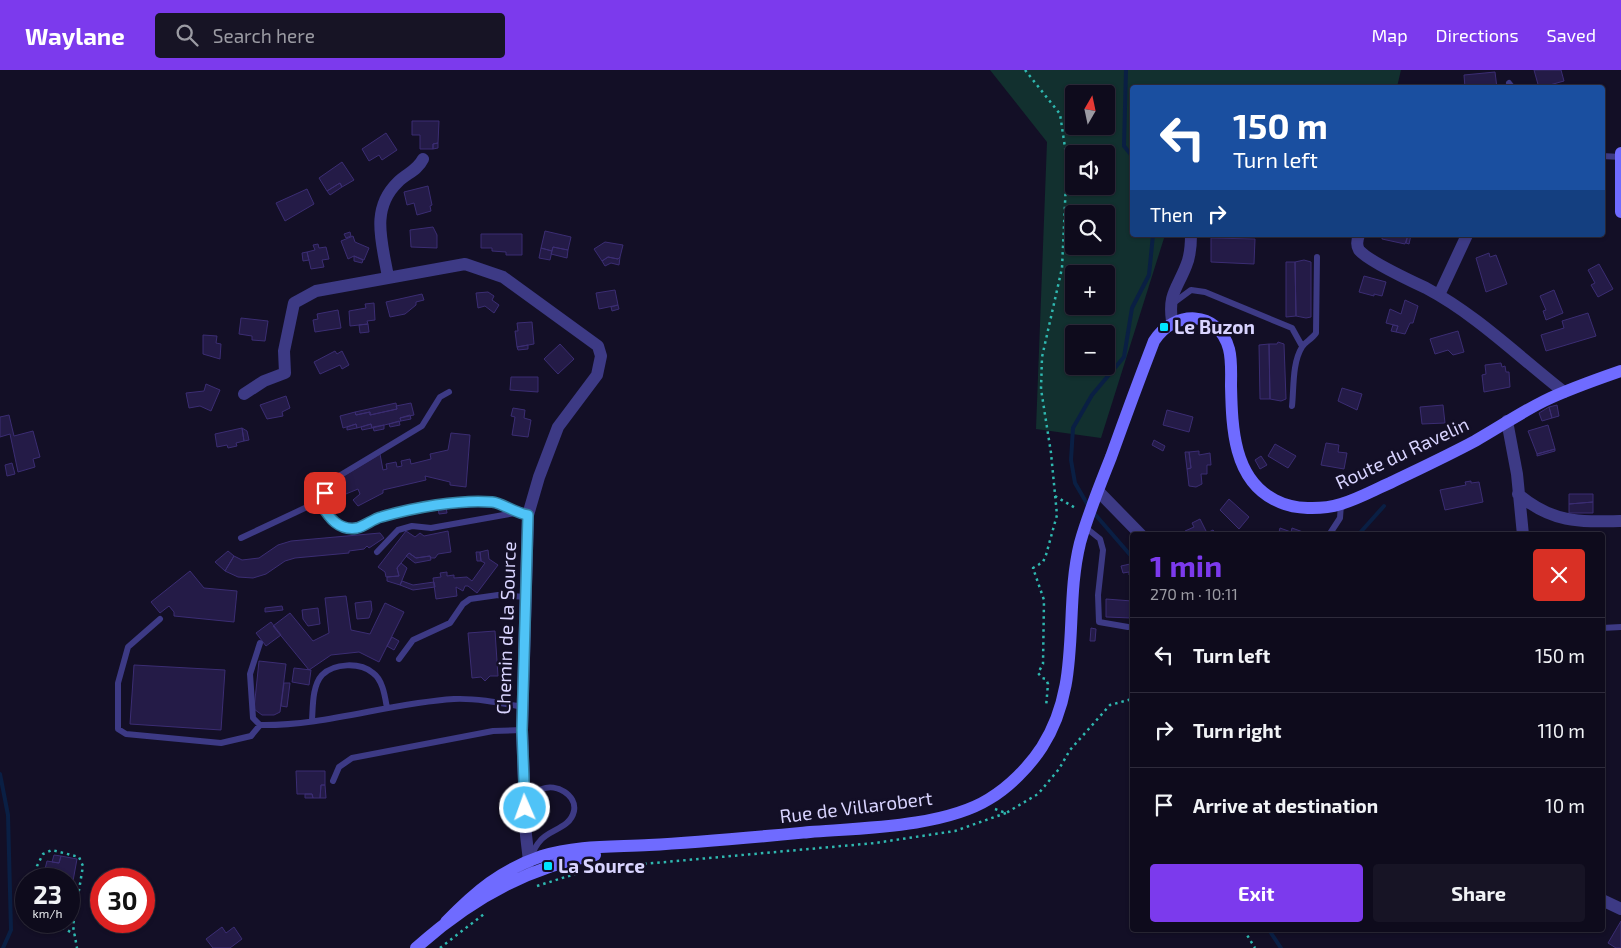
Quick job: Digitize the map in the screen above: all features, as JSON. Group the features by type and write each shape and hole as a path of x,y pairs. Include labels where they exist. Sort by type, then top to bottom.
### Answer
{"main road":[{"path":"1621,156 1621,212"},
{"name":"Route du Ravelin","path":"1172,322 1194,318 1211,324 1223,337 1228,347 1235,439 1242,464 1256,486 1267,495 1289,505 1322,507 1341,504 1446,456 1564,392 1621,371"},
{"path":"1088,519 1154,341 1164,327 1172,322"},
{"name":"Rue de Villarobert","path":"416,948 446,922 474,892 508,870 529,861 563,851 893,825 939,817 988,800 1026,767 1054,726 1063,703 1067,683 1076,566 1088,519"},
{"name":"Rue de Villarobert","path":"446,922 518,878 564,861 650,845"}],"street":[{"path":"244,394 284,372 284,351 294,303 316,291 388,277 379,214 386,195 399,180 418,168 423,159"},
{"path":"1172,322 1171,305 1174,288 1187,265 1191,237"},
{"path":"1358,237 1359,249 1369,258 1439,295 1468,315 1564,392"},
{"path":"1439,295 1467,237"},
{"name":"Chemin de la Source","path":"388,277 465,264 504,277 598,346 601,356 597,375 558,427 539,477 528,515 522,730 529,861"},
{"path":"1507,422 1511,434 1523,532"},
{"path":"1518,494 1560,519 1577,522 1621,521"},
{"path":"1096,495 1138,532"},
{"path":"518,878 521,871 528,868 529,861"},
{"path":"1605,901 1621,909"}],"lane":[{"path":"1605,156 1621,156"},
{"path":"1292,406 1297,362 1302,346 1310,341 1316,333 1317,257"},
{"path":"1171,305 1191,290 1205,292 1292,328 1302,346"},
{"path":"449,392 440,397 422,426 329,482 321,504 328,517 337,525 356,528 379,517 437,505 494,502 515,513 528,515"},
{"path":"241,538 307,507 321,504"},
{"path":"1331,532 1340,518 1341,504"},
{"path":"377,552 398,530 412,526 432,528 515,513"},
{"path":"1088,519 1100,539 1103,550 1098,595 1099,622 1128,627"},
{"path":"399,659 413,640 450,623 463,604 470,599 498,595 526,597"},
{"path":"160,619 128,647 118,683 118,729 126,734 221,743 251,736 260,725"},
{"path":"1605,628 1621,627"},
{"path":"260,643 250,674 252,718 260,725 280,725 410,703 456,699 523,707"},
{"path":"312,720 313,697 322,675 338,666 357,666 374,673 382,687 387,708"},
{"path":"334,781 339,767 352,758 493,731 522,730"},
{"path":"525,808 534,795 542,789 551,788 566,793 574,805 574,813 570,819 561,828 540,840 529,861"}],"path":[{"path":"1025,70 1060,114 1067,161 1062,268 1042,357 1040,389 1057,515 1043,562 1032,568 1044,600 1043,664 1038,673 1042,678 1046,678 1048,684 1046,715 1054,726"},
{"path":"1055,496 1088,519"},
{"path":"592,869 624,864 876,843 955,831 1006,813 1038,794 1070,750 1110,705 1130,700"},
{"path":"988,800 997,811 1006,813"},
{"path":"37,868 42,854 52,850 79,857 83,866 80,889"},
{"path":"532,888 576,873"},
{"path":"440,948 486,912"},
{"path":"1245,932 1255,948"},
{"path":"74,934 77,948"}],"green space":[{"path":"990,70 1401,70 1397,85 1130,85 1130,237 1164,237 1101,438 1036,429 1047,142"}],"building":[{"path":"1534,70 1561,70 1564,81 1550,85 1538,85"},
{"path":"1495,72 1497,85 1465,85 1464,75"},
{"path":"412,121 439,121 438,143 433,144 433,149 420,149 420,135 412,135"},
{"path":"386,133 397,150 382,160 379,155 369,161 362,149"},
{"path":"438,143 438,148 433,149 433,144"},
{"path":"342,162 354,180 342,187 340,183 327,191 319,178"},
{"path":"340,183 342,187 330,195 327,191"},
{"path":"428,186 432,205 430,206 431,211 417,215 414,203 407,205 404,192"},
{"path":"307,189 314,204 285,221 276,203"},
{"path":"433,227 437,235 437,248 411,247 410,230"},
{"path":"545,231 571,237 568,250 553,247 552,251 541,248"},
{"path":"350,232 351,236 346,238 344,234"},
{"path":"481,234 522,234 522,255 506,255 506,252 492,251 492,248 481,248"},
{"path":"353,236 355,242 369,248 364,260 354,256 348,259 341,241"},
{"path":"1382,237 1407,237 1405,244 1382,239"},
{"path":"1408,237 1411,237 1409,244 1406,243"},
{"path":"1211,238 1255,239 1254,264 1211,262"},
{"path":"605,242 623,245 618,259 608,257 602,261 594,249"},
{"path":"318,244 319,248 326,247 329,259 322,260 324,267 311,269 307,252 315,250 313,245"},
{"path":"553,247 568,250 567,258 551,254"},
{"path":"541,248 552,251 550,260 539,258"},
{"path":"307,252 309,260 303,261 302,253"},
{"path":"1489,253 1490,257 1496,255 1507,284 1486,292 1476,258"},
{"path":"354,256 363,260 362,263 354,261"},
{"path":"608,257 618,259 620,257 619,265 611,263 605,266 602,261"},
{"path":"1304,260 1311,262 1311,317 1306,318 1296,316 1295,262"},
{"path":"1286,262 1295,262 1296,316 1286,317"},
{"path":"1599,264 1613,289 1598,297 1591,285 1595,283 1588,270"},
{"path":"1364,276 1386,282 1382,296 1359,292"},
{"path":"615,290 618,305 599,309 596,293"},
{"path":"1554,290 1563,313 1546,320 1543,311 1546,310 1540,296"},
{"path":"488,292 494,296 492,300 499,305 494,313 485,306 478,308 476,293"},
{"path":"422,294 424,300 416,302 416,305 405,314 390,317 386,302"},
{"path":"1405,300 1418,306 1413,323 1410,323 1405,334 1396,332 1398,326 1386,323 1390,309 1401,314"},
{"path":"374,303 375,320 367,321 368,324 350,326 349,311 366,308 365,304"},
{"path":"618,305 619,309 612,311 611,307"},
{"path":"338,310 341,328 315,332 313,320 318,319 317,314"},
{"path":"1588,313 1596,336 1546,351 1541,335 1564,328 1562,321"},
{"path":"241,318 268,321 265,341 252,340 252,336 239,334"},
{"path":"532,322 534,344 517,347 515,331 518,331 517,323"},
{"path":"368,324 369,332 360,333 359,325"},
{"path":"1393,325 1398,326 1396,332 1391,331"},
{"path":"1458,331 1464,352 1453,355 1448,350 1435,354 1430,339"},
{"path":"203,335 217,336 216,343 221,344 220,359 203,354"},
{"path":"1278,342 1284,344 1286,399 1281,401 1270,399 1269,344 1277,344"},
{"path":"560,344 574,359 558,374 544,359"},
{"path":"1269,344 1270,399 1260,399 1259,345"},
{"path":"528,345 528,349 518,350 517,347"},
{"path":"335,351 337,354 342,351 349,365 342,369 340,365 320,374 314,362"},
{"path":"1501,363 1502,367 1505,366 1506,372 1509,372 1510,387 1484,392 1482,375 1486,374 1485,365"},
{"path":"511,377 538,377 538,392 510,390"},
{"path":"206,384 220,390 211,411 200,406 189,408 186,393 204,391"},
{"path":"1342,388 1362,394 1357,410 1338,401"},
{"path":"286,396 290,408 282,412 283,416 267,419 260,405"},
{"path":"396,403 397,409 370,415 370,412 356,415 355,412"},
{"path":"411,403 414,415 400,418 401,421 372,428 371,424 357,428 356,424 343,428 340,416 355,412 356,415 370,412 370,415 397,409 396,406"},
{"path":"1443,405 1445,423 1422,424 1420,407"},
{"path":"1557,405 1559,416 1552,418 1549,407"},
{"path":"1549,407 1552,418 1542,421 1539,413"},
{"path":"513,408 525,410 524,418 531,420 528,437 512,435 515,417 511,416"},
{"path":"1167,410 1193,417 1189,432 1163,425"},
{"path":"9,415 14,436 33,431 40,457 33,459 35,467 18,472 10,434 0,437 0,417"},
{"path":"410,415 411,419 401,421 400,418"},
{"path":"399,421 400,425 390,427 389,424"},
{"path":"356,424 357,428 347,430 347,427"},
{"path":"371,424 372,428 362,430 361,427"},
{"path":"384,425 384,429 374,431 373,427"},
{"path":"1548,425 1555,449 1537,454 1528,431"},
{"path":"242,428 247,431 249,440 244,441"},
{"path":"242,428 244,441 236,443 237,446 228,448 227,445 217,447 215,434"},
{"path":"451,433 470,435 466,487 450,485 450,482 425,476 426,480 383,490 383,493 358,506 353,500 360,494 358,489 341,496 332,483 380,454 383,470 387,469 386,464 396,462 397,467 402,466 401,461 410,459 411,464 431,459 430,454 448,450"},
{"path":"1154,440 1165,446 1163,451 1152,445"},
{"path":"1326,443 1339,445 1338,452 1347,453 1344,469 1321,465"},
{"path":"1275,444 1296,456 1288,468 1268,456"},
{"path":"1555,449 1555,451 1537,456 1537,454"},
{"path":"1199,451 1199,455 1210,453 1211,465 1207,465 1207,474 1201,474 1202,484 1196,487 1189,486 1187,469 1191,468 1189,452"},
{"path":"1185,452 1189,452 1191,468 1187,469"},
{"path":"1261,456 1267,465 1260,469 1255,460"},
{"path":"12,463 15,474 7,476 5,465"},
{"path":"1471,481 1471,483 1479,482 1483,502 1445,510 1440,490 1466,485 1465,482"},
{"path":"1569,494 1593,494 1593,502 1569,504"},
{"path":"1229,499 1249,517 1239,529 1220,510"},
{"path":"1593,502 1593,513 1569,513 1569,504"},
{"path":"446,507 447,513 439,514 438,508"},
{"path":"1200,519 1206,532 1185,532 1194,527 1192,523"},
{"path":"1280,528 1291,532 1279,532"},
{"path":"1292,528 1303,532 1291,532"},
{"path":"406,531 415,537 420,533 424,536 448,531 451,552 438,554 435,558 430,556 416,558 409,553 397,568 399,576 386,577 385,572 378,567"},
{"path":"380,533 384,538 369,548 367,546 364,549 349,551 349,553 295,558 285,561 266,574 253,578 238,577 225,571 234,556 242,560 259,558 278,545 291,541"},
{"path":"488,550 489,559 498,565 477,593 468,586 465,586 463,591 456,587 457,596 436,599 433,578 441,577 440,573 447,572 447,576 454,575 454,578 467,577 472,581 485,563 481,561 480,552"},
{"path":"228,551 234,556 225,571 215,562"},
{"path":"476,552 480,552 481,561 477,561"},
{"path":"409,553 416,558 430,556 431,560 415,563 406,556"},
{"path":"401,563 407,568 400,585 387,581 387,577 399,576 397,568"},
{"path":"1130,564 1130,575 1129,572 1123,573 1121,566"},
{"path":"190,571 204,588 237,591 234,622 174,616 174,612 169,606 160,613 151,602"},
{"path":"402,581 413,585 434,582 435,587 413,590 400,585"},
{"path":"346,596 351,630 370,634 385,603 404,612 379,662 359,652 331,655 309,670 273,626 290,613 313,641 329,633 325,598"},
{"path":"1106,599 1130,601 1130,618 1106,617"},
{"path":"371,601 372,610 369,618 357,619 355,603"},
{"path":"282,606 283,610 265,612 265,608"},
{"path":"318,608 320,624 308,626 303,619 302,610"},
{"path":"271,622 281,635 266,646 256,633"},
{"path":"1091,628 1096,629 1095,641 1090,641"},
{"path":"495,631 498,676 490,676 485,681 481,677 472,678 468,633"},
{"path":"392,637 399,641 394,650 387,646"},
{"path":"259,661 286,664 280,712 274,715 262,715 254,709"},
{"path":"134,665 225,670 221,730 130,724"},
{"path":"294,668 311,670 309,685 292,682"},
{"path":"284,683 290,683 287,707 281,706"},
{"path":"296,771 325,771 325,785 321,785 320,798 313,798 312,794 297,794"},
{"path":"321,785 325,785 326,798 320,798"},
{"path":"305,794 312,794 313,798 305,798"},
{"path":"54,855 61,856 59,863 52,862"},
{"path":"61,856 77,859 75,868 45,868 47,861 59,863"},
{"path":"1621,921 1621,948 1616,948 1608,943"},
{"path":"222,927 226,933 234,927 242,939 230,948 213,948 206,939"}],"waterway":[{"name":"Le Buzon","path":"1126,70 1124,146 1130,154"},
{"name":"Le Buzon","path":"1089,507 1075,483 1071,460 1073,428 1092,395 1124,357 1132,308 1149,275 1153,237"},
{"path":"1361,532 1384,506"},
{"name":"Le Buzon","path":"1093,512 1130,555"},
{"path":"0,774 8,815 11,930 3,948"},
{"name":"Le Buzon","path":"1270,932 1281,948"}],"place":[{"name":"Le Buzon","path":"1164,327"},
{"name":"La Source","path":"548,866"}],"route":[{"path":"325,493 321,504 328,517 337,525 356,528 379,517 437,505 494,502 515,513 528,515 522,730 525,808"}]}
